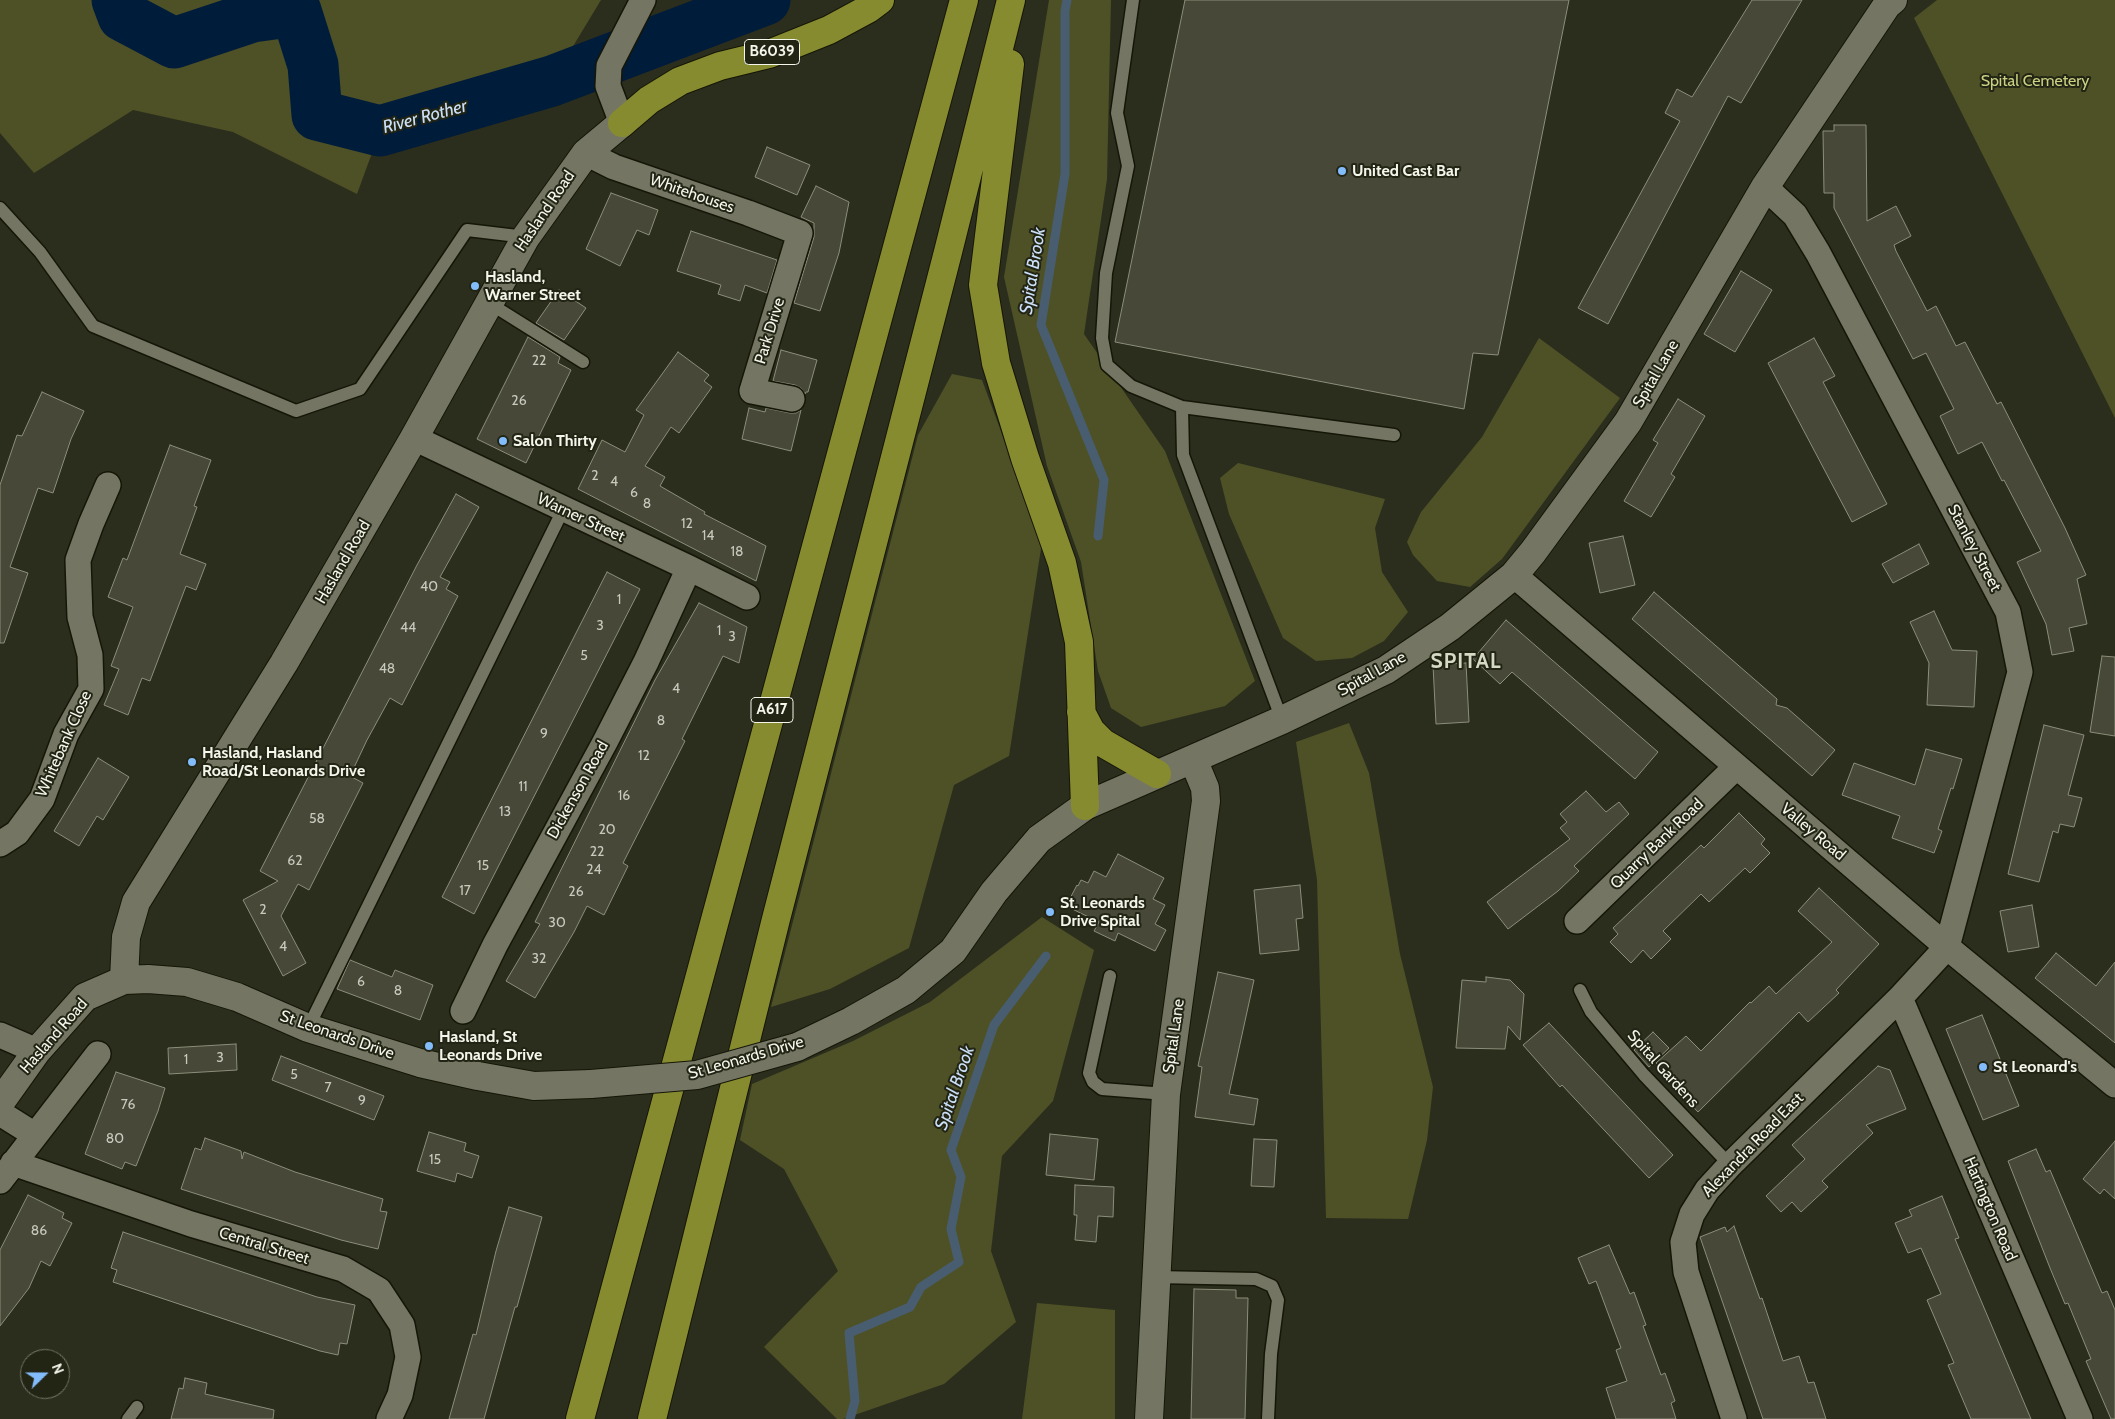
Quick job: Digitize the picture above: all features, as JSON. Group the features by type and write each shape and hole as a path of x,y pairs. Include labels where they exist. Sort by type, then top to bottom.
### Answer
{"highway":[{"name":"B6039","path":"622,123 649,100 680,81 720,66 769,54 820,33 868,9 880,0"},
{"name":"A617","path":"580,1419 964,0"},
{"path":"652,1419 776,920 948,252 1010,0"},
{"path":"1018,0 983,285 996,363 1025,458 1062,564 1079,642 1086,806"},
{"path":"1081,712 1091,731 1103,743 1157,774"}],"main road":[{"name":"Spital Lane","path":"1149,1419 1166,1094 1206,801 1205,788 1193,759 1282,720 1386,670 1466,616 1514,575 1628,422 1765,187 1887,5 1893,0"},
{"name":"Hasland Road","path":"0,1103 37,1051 85,997 124,980 126,937 136,902 284,663 414,438 526,237 586,153 622,123"},
{"name":"St Leonards Drive","path":"124,980 148,979 187,982 237,997 308,1028 420,1063 534,1086 591,1084 697,1075 797,1047 851,1021 906,990 953,951 994,892 1039,839 1086,806 1193,759"}],"street":[{"path":"622,123 608,86 609,66 640,7"},
{"name":"Whitehouses","path":"586,153 614,167 800,233"},
{"name":"Stanley Street","path":"1765,187 1795,215 1818,253 2008,612 2020,672 1947,947"},
{"name":"Park Drive","path":"792,399 752,391 800,233"},
{"name":"Warner Street","path":"414,438 747,597"},
{"name":"Whitebank Close","path":"0,844 17,833 42,799 66,734 90,689 90,655 80,617 78,560 108,485"},
{"name":"Dickenson Road","path":"463,1011 499,936 646,662 689,568"},
{"name":"Valley Road","path":"1514,575 1947,947 2115,1085"},
{"name":"Quarry Bank Road","path":"1577,921 1736,767"},
{"name":"Alexandra Road East","path":"1734,1419 1686,1272 1683,1242 1692,1214 1707,1190 1730,1165 1900,998 1947,947"},
{"name":"Hartington Road","path":"1900,998 2080,1419"},
{"path":"0,1034 37,1051"},
{"path":"6,1172 98,1054"},
{"path":"0,1113 35,1135"},
{"name":"Central Street","path":"6,1172 343,1269 379,1290 402,1325 408,1357 400,1395 389,1419"}],"lane":[{"path":"1133,0 1117,113 1128,166 1106,273 1102,338 1107,365 1131,386 1182,407 1394,435"},
{"path":"0,210 40,252 93,326 296,411 360,389 467,230 526,237"},
{"path":"489,303 583,362"},
{"path":"1182,407 1183,455 1282,720"},
{"path":"308,1028 563,510"},
{"path":"1110,976 1089,1073 1093,1082 1102,1089 1166,1094"},
{"name":"Spital Gardens","path":"1580,990 1591,1012 1644,1075 1730,1165"},
{"path":"1156,1277 1256,1279 1272,1286 1278,1300 1268,1419"},
{"path":"128,1419 136,1407"}],"green space":[{"path":"0,0 601,0 552,81 380,131 357,194 233,132 133,110 34,173 0,133"},
{"path":"1049,0 1111,0 1107,179 1084,334 1165,451 1255,681 1225,706 1141,727 1111,708 1098,671 1081,562 1047,466 1004,277"},
{"name":"Spital Cemetery","path":"1937,0 2115,0 2115,418 1914,18"},
{"path":"1539,338 1620,398 1502,559 1470,587 1437,581 1413,555 1407,542 1421,512 1482,437"},
{"path":"952,374 982,380 1042,542 1009,756 954,785 909,948 830,989 771,1007 918,435"},
{"path":"1238,463 1385,499 1375,528 1382,572 1408,612 1384,641 1352,658 1316,661 1283,638 1229,514 1220,478"},
{"path":"1349,723 1369,773 1400,954 1433,1087 1427,1140 1408,1219 1326,1218 1317,880 1296,742"},
{"path":"1042,917 1094,950 1053,1101 1002,1156 991,1251 1016,1322 944,1384 843,1419 837,1419 764,1347 838,1271 784,1169 740,1140 752,1084 853,1041 930,1002"},
{"path":"1037,1303 1115,1310 1115,1419 1022,1419"}],"building":[{"name":"United Cast Bar","path":"1185,0 1569,0 1498,355 1473,353 1464,409 1115,342"},
{"path":"1752,0 1802,0 1741,103 1728,96 1608,324 1578,308 1680,121 1665,113 1677,89 1692,97"},
{"path":"1834,125 1866,125 1867,221 1896,206 1911,236 1894,245 1927,311 1936,306 1956,346 1965,342 1997,404 2001,402 2065,528 2086,575 2077,579 2087,624 2069,628 2074,651 2052,655 2046,624 2017,562 2041,551 1982,442 1958,454 1940,416 1954,409 1926,353 1913,359 1834,208 1834,193 1824,193 1823,131 1834,131"},
{"path":"767,147 810,165 797,195 755,177"},
{"path":"816,186 849,202 839,253 820,311 794,303 814,237 814,223 801,217"},
{"path":"611,193 658,210 649,235 637,230 620,266 586,249"},
{"path":"691,231 777,260 767,293 745,285 740,301 718,294 721,285 677,271"},
{"path":"1741,271 1772,290 1735,352 1704,334"},
{"path":"559,290 586,308 564,340 536,323"},
{"path":"528,337 560,357 558,363 571,370 526,463 477,439"},
{"path":"1814,338 1835,376 1823,382 1887,504 1852,522 1768,363"},
{"path":"781,350 817,360 808,392 805,394 801,388 795,385 773,381"},
{"path":"678,352 709,375 704,381 712,387 679,433 671,427 645,466 665,477 660,486 705,512 704,514 766,546 756,581 578,489 602,440 625,452 644,415 636,410"},
{"path":"42,392 84,411 71,439 53,493 38,488 10,567 28,573 4,643 0,643 0,485 17,435 22,436"},
{"path":"1678,399 1705,416 1671,474 1675,477 1651,517 1624,501 1658,443 1653,440"},
{"path":"749,408 765,412 766,408 790,413 796,413 801,410 791,451 742,439"},
{"path":"170,445 211,460 194,506 197,507 180,554 206,564 196,590 186,586 150,681 142,678 128,715 104,705 119,669 111,666 133,607 108,597 123,558 127,560"},
{"path":"456,494 479,507 440,577 450,582 446,589 458,596 402,705 390,698 367,740 350,776 363,783 309,890 298,884 281,916 306,963 283,976 243,900 278,881 260,871 417,565"},
{"path":"1623,536 1635,585 1600,593 1589,543"},
{"path":"1919,544 1929,564 1893,583 1882,564"},
{"path":"607,572 640,589 474,914 442,897"},
{"path":"1654,592 1777,699 1776,705 1787,708 1835,750 1812,776 1632,619"},
{"path":"699,603 747,627 739,663 723,656 682,739 685,741 623,863 628,866 604,915 587,906 535,998 506,981 540,924 535,922 655,680"},
{"path":"1934,611 1952,650 1977,651 1974,707 1927,705 1929,663 1910,622"},
{"path":"1506,620 1658,752 1635,779 1512,672 1500,684 1473,659"},
{"path":"2102,656 2115,657 2115,736 2090,732"},
{"path":"1466,663 1469,722 1436,724 1433,665"},
{"path":"2044,725 2084,735 2068,795 2082,798 2074,827 2060,824 2058,833 2053,831 2039,882 2008,874"},
{"path":"1926,749 1962,759 1938,829 1942,831 1934,853 1892,838 1900,816 1842,795 1854,763 1915,785"},
{"path":"98,758 129,777 103,820 97,816 79,846 54,831"},
{"path":"1586,791 1606,812 1619,802 1629,814 1574,866 1579,871 1558,891 1508,929 1487,902 1570,839 1560,828 1567,822 1560,814"},
{"path":"1739,813 1765,839 1761,844 1770,853 1750,873 1745,868 1709,902 1701,894 1663,931 1671,939 1651,959 1643,950 1631,963 1610,942 1618,934 1613,928 1701,845 1704,848"},
{"path":"1118,854 1164,878 1153,899 1165,905 1155,924 1166,930 1155,951 1118,933 1115,941 1094,931 1099,922 1066,906 1081,880 1088,883 1094,871 1106,877"},
{"path":"1300,885 1303,918 1296,919 1299,950 1260,954 1254,890"},
{"path":"1819,888 1879,944 1836,990 1839,993 1808,1022 1799,1012 1698,1112 1683,1096 1686,1094 1656,1063 1686,1036 1701,1051 1750,1002 1769,986 1776,994 1832,942 1798,911"},
{"path":"2032,905 2039,947 2008,952 2000,911"},
{"path":"2056,953 2096,986 2115,962 2115,1043 2035,978"},
{"path":"350,960 392,977 395,970 433,985 420,1020 337,989"},
{"path":"1218,972 1254,980 1229,1094 1258,1099 1254,1125 1195,1117 1202,1067 1198,1066"},
{"path":"1486,977 1510,980 1524,994 1520,1040 1508,1026 1505,1049 1456,1048 1462,980 1486,982"},
{"name":"St Leonard's","path":"1982,1015 2019,1106 1983,1120 1946,1029"},
{"path":"1549,1023 1673,1155 1649,1178 1562,1085 1560,1087 1523,1045"},
{"path":"1653,1032 1669,1048 1649,1067 1634,1050"},
{"path":"236,1044 237,1070 169,1074 168,1048"},
{"path":"281,1056 384,1096 374,1120 272,1080"},
{"path":"1878,1066 1890,1070 1906,1109 1866,1125 1873,1133 1822,1181 1828,1187 1801,1212 1792,1202 1781,1212 1766,1196 1805,1159 1792,1145"},
{"path":"116,1072 165,1088 136,1166 125,1162 122,1169 85,1154"},
{"path":"429,1132 466,1143 464,1151 479,1156 472,1178 457,1173 455,1182 417,1171"},
{"path":"1050,1134 1098,1139 1094,1180 1046,1175"},
{"path":"205,1138 241,1151 242,1159 244,1152 295,1172 383,1199 380,1211 387,1212 378,1249 341,1240 181,1189 195,1148 201,1150"},
{"path":"1254,1139 1277,1140 1274,1187 1251,1186"},
{"path":"2115,1141 2115,1199 2104,1189 2100,1194 2083,1179"},
{"path":"2036,1149 2046,1172 2050,1170 2102,1293 2107,1291 2115,1310 2115,1419 2111,1419 2086,1361 2091,1359 2068,1303 2065,1304 2008,1161"},
{"path":"1075,1185 1114,1187 1113,1217 1098,1216 1096,1242 1075,1240 1077,1215 1074,1215"},
{"path":"28,1195 64,1213 62,1218 72,1223 50,1266 41,1261 29,1288 0,1326 0,1250"},
{"path":"1942,1196 1959,1238 1955,1239 2031,1419 1971,1419 1948,1365 1954,1363 1927,1300 1941,1294 1921,1248 1908,1253 1895,1223 1912,1216 1909,1210"},
{"path":"509,1207 542,1217 517,1307 515,1307 484,1419 449,1419 473,1334 476,1335 496,1251"},
{"path":"1734,1226 1760,1299 1762,1298 1783,1361 1799,1356 1808,1383 1814,1382 1826,1419 1763,1419 1700,1237 1725,1227 1727,1232"},
{"path":"123,1232 317,1297 355,1305 347,1344 340,1343 338,1355 320,1351 113,1282 117,1270 111,1268"},
{"path":"1609,1245 1630,1294 1634,1292 1646,1325 1643,1326 1661,1375 1665,1373 1675,1401 1671,1403 1676,1419 1616,1419 1606,1388 1627,1381 1616,1350 1621,1348 1596,1281 1589,1284 1578,1258"},
{"path":"1194,1289 1236,1290 1236,1298 1248,1298 1245,1419 1191,1419"},
{"path":"185,1378 207,1383 205,1394 274,1410 273,1419 171,1419 179,1388 183,1389"}],"waterway":[{"name":"River Rother","path":"117,0 123,16 174,43 252,17 296,11 313,65 317,115 380,131 552,81 765,0"},
{"name":"Spital Brook","path":"1067,0 1065,11 1065,174 1041,325 1104,480 1098,536"},
{"name":"Spital Brook","path":"850,1419 855,1401 849,1333 910,1307 921,1287 959,1262 951,1229 961,1177 951,1150 994,1025 1046,956"}],"place":[{"name":"United Cast Bar","path":"1342,171"},
{"name":"Hasland, Warner Street","path":"475,286"},
{"name":"Salon Thirty","path":"503,441"},
{"name":"Hasland, Hasland Road/St Leonards Drive","path":"192,762"},
{"name":"St. Leonards Drive Spital","path":"1050,912"},
{"name":"Hasland, St Leonards Drive","path":"429,1046"},
{"name":"St Leonard's","path":"1983,1067"}],"district":[{"name":"SPITAL","path":"1466,662"}]}
